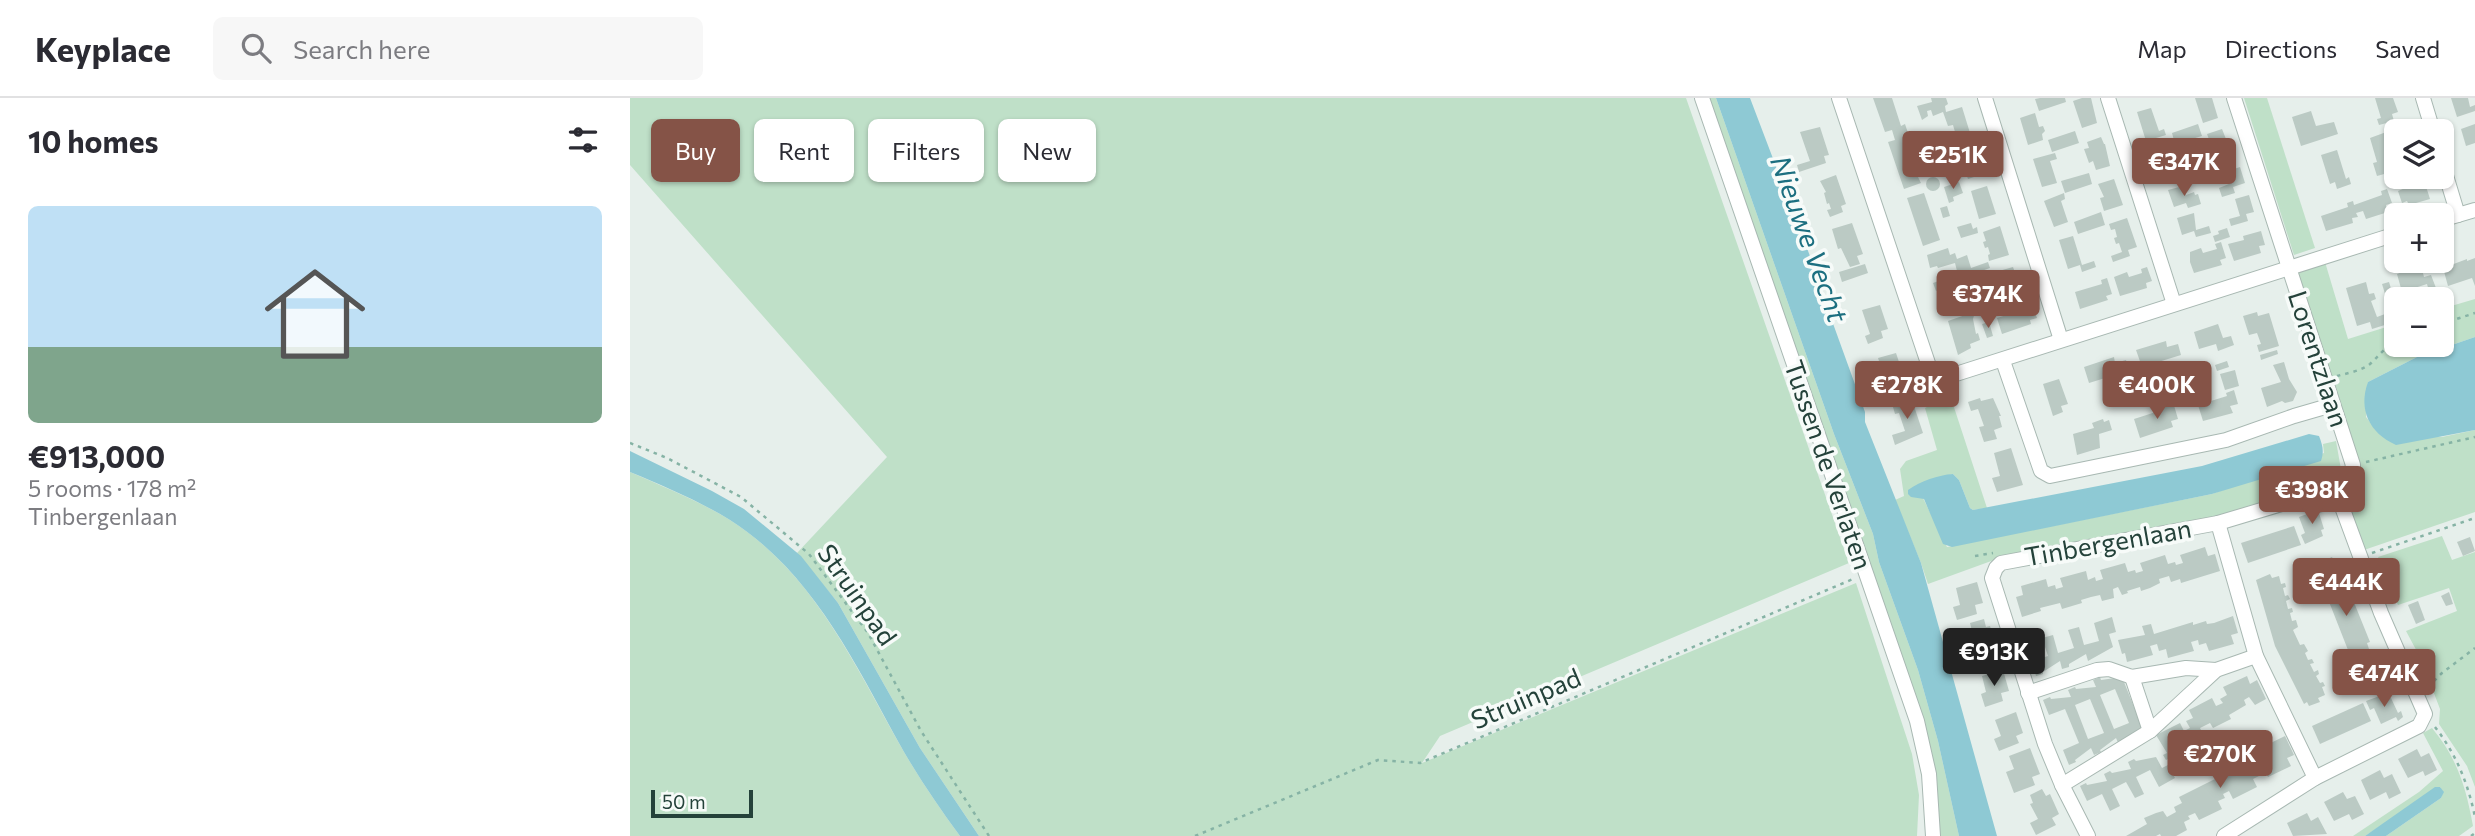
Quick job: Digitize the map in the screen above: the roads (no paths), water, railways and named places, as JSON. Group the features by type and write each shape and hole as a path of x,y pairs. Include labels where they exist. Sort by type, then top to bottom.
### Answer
{"street":[{"name":"Tussen de Verlaten","path":"1702,98 1922,739 1931,785 1933,836"},
{"path":"1839,98 1934,381 2384,238"},
{"path":"1985,98 2061,340"},
{"path":"2108,98 2174,304"},
{"name":"Lorentzlaan","path":"2234,98 2353,466 2348,480 2335,488"},
{"path":"2423,98 2429,119"},
{"path":"2450,189 2458,215"},
{"path":"2454,216 2475,210"},
{"path":"2003,361 2041,471 2050,476 2226,440 2332,405"},
{"path":"2224,836 2315,778 2421,723 2425,714 2381,613 2335,488"},
{"name":"Tinbergenlaan","path":"2088,836 2062,785 2028,693 1992,578 1996,568 2001,563 2218,523 2335,488"},
{"path":"2218,523 2256,656 2315,778"},
{"path":"2028,693 2097,670 2109,669 2132,677 2186,668 2216,670 2256,656"},
{"path":"2062,785 2150,731 2216,670"},
{"path":"2132,677 2150,731"}],"water":[{"path":"1716,98 1750,98 1813,264 1820,295 1865,412 1865,422 1921,563 1997,836 1959,836 1938,741 1918,670 1879,562 1873,534 1834,434"},
{"path":"2475,337 2475,430 2396,445 2379,434 2365,411 2368,382 2417,357 2454,357 2454,344"},
{"path":"2309,434 2319,436 2323,449 2321,461 2212,494 1952,547 1943,544 1924,499 1908,494 1908,490 1924,481 1953,474 1959,480 1973,510 2202,466"},
{"path":"630,451 744,509 801,556 838,603 920,748 979,836 960,836 910,763 831,625 786,567 760,542 730,520 694,500 630,472"},
{"path":"2435,787 2440,787 2444,792 2441,798 2386,836 2365,836"}],"water label":[{"name":"Nieuwe Vecht","path":"1809,239"}]}
